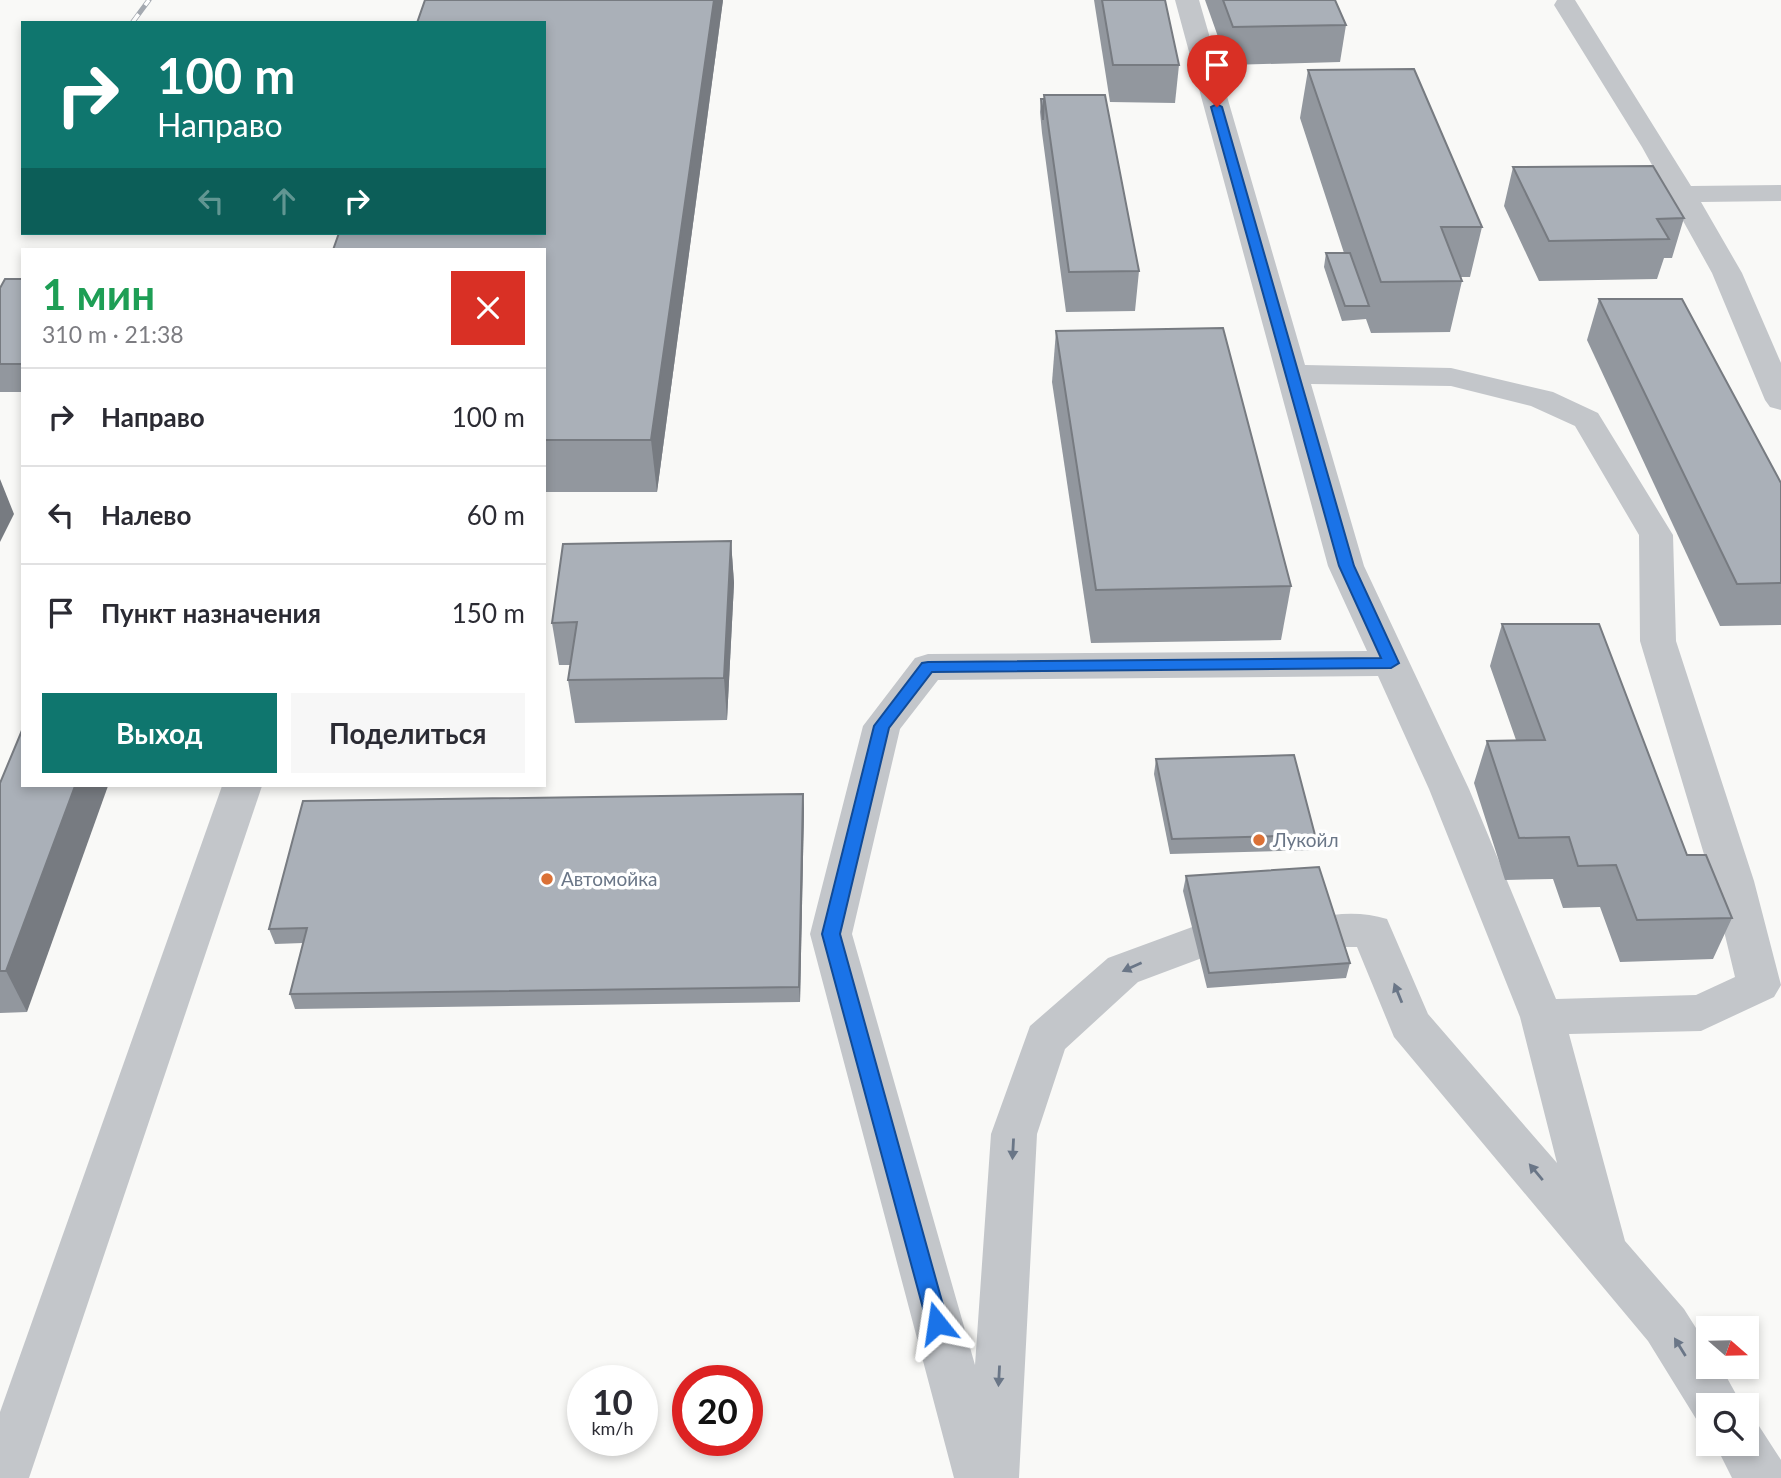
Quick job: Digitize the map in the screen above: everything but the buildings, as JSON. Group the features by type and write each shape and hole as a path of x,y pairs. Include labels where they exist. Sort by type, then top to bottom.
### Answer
{"lane":[{"path":"1187,0 1346,566 1449,789 1542,1017 1604,1253"},
{"path":"1566,5 1727,273 1781,400"},
{"path":"1681,194 1781,193"},
{"path":"1292,374 1451,377 1542,398 1587,420 1656,535 1658,641 1733,881 1759,985 1701,1013 1542,1017"},
{"path":"980,1478 831,934 881,726 928,667 1391,663"},
{"path":"4,1478 242,787"},
{"path":"1330,930 1372,931 1410,1024 1666,1325 1708,1393"},
{"path":"993,1478 1014,1134 1046,1040 1123,970 1195,943"},
{"path":"1748,1456 1762,1478"}],"railway":[{"path":"133,21 149,0"}],"place":[{"name":"Лукойл","path":"1259,840"},
{"name":"Автомойка","path":"547,879"}],"route":[{"path":"937,1323 831,934 881,726 928,667 1391,663 1346,566 1217,107"}]}
